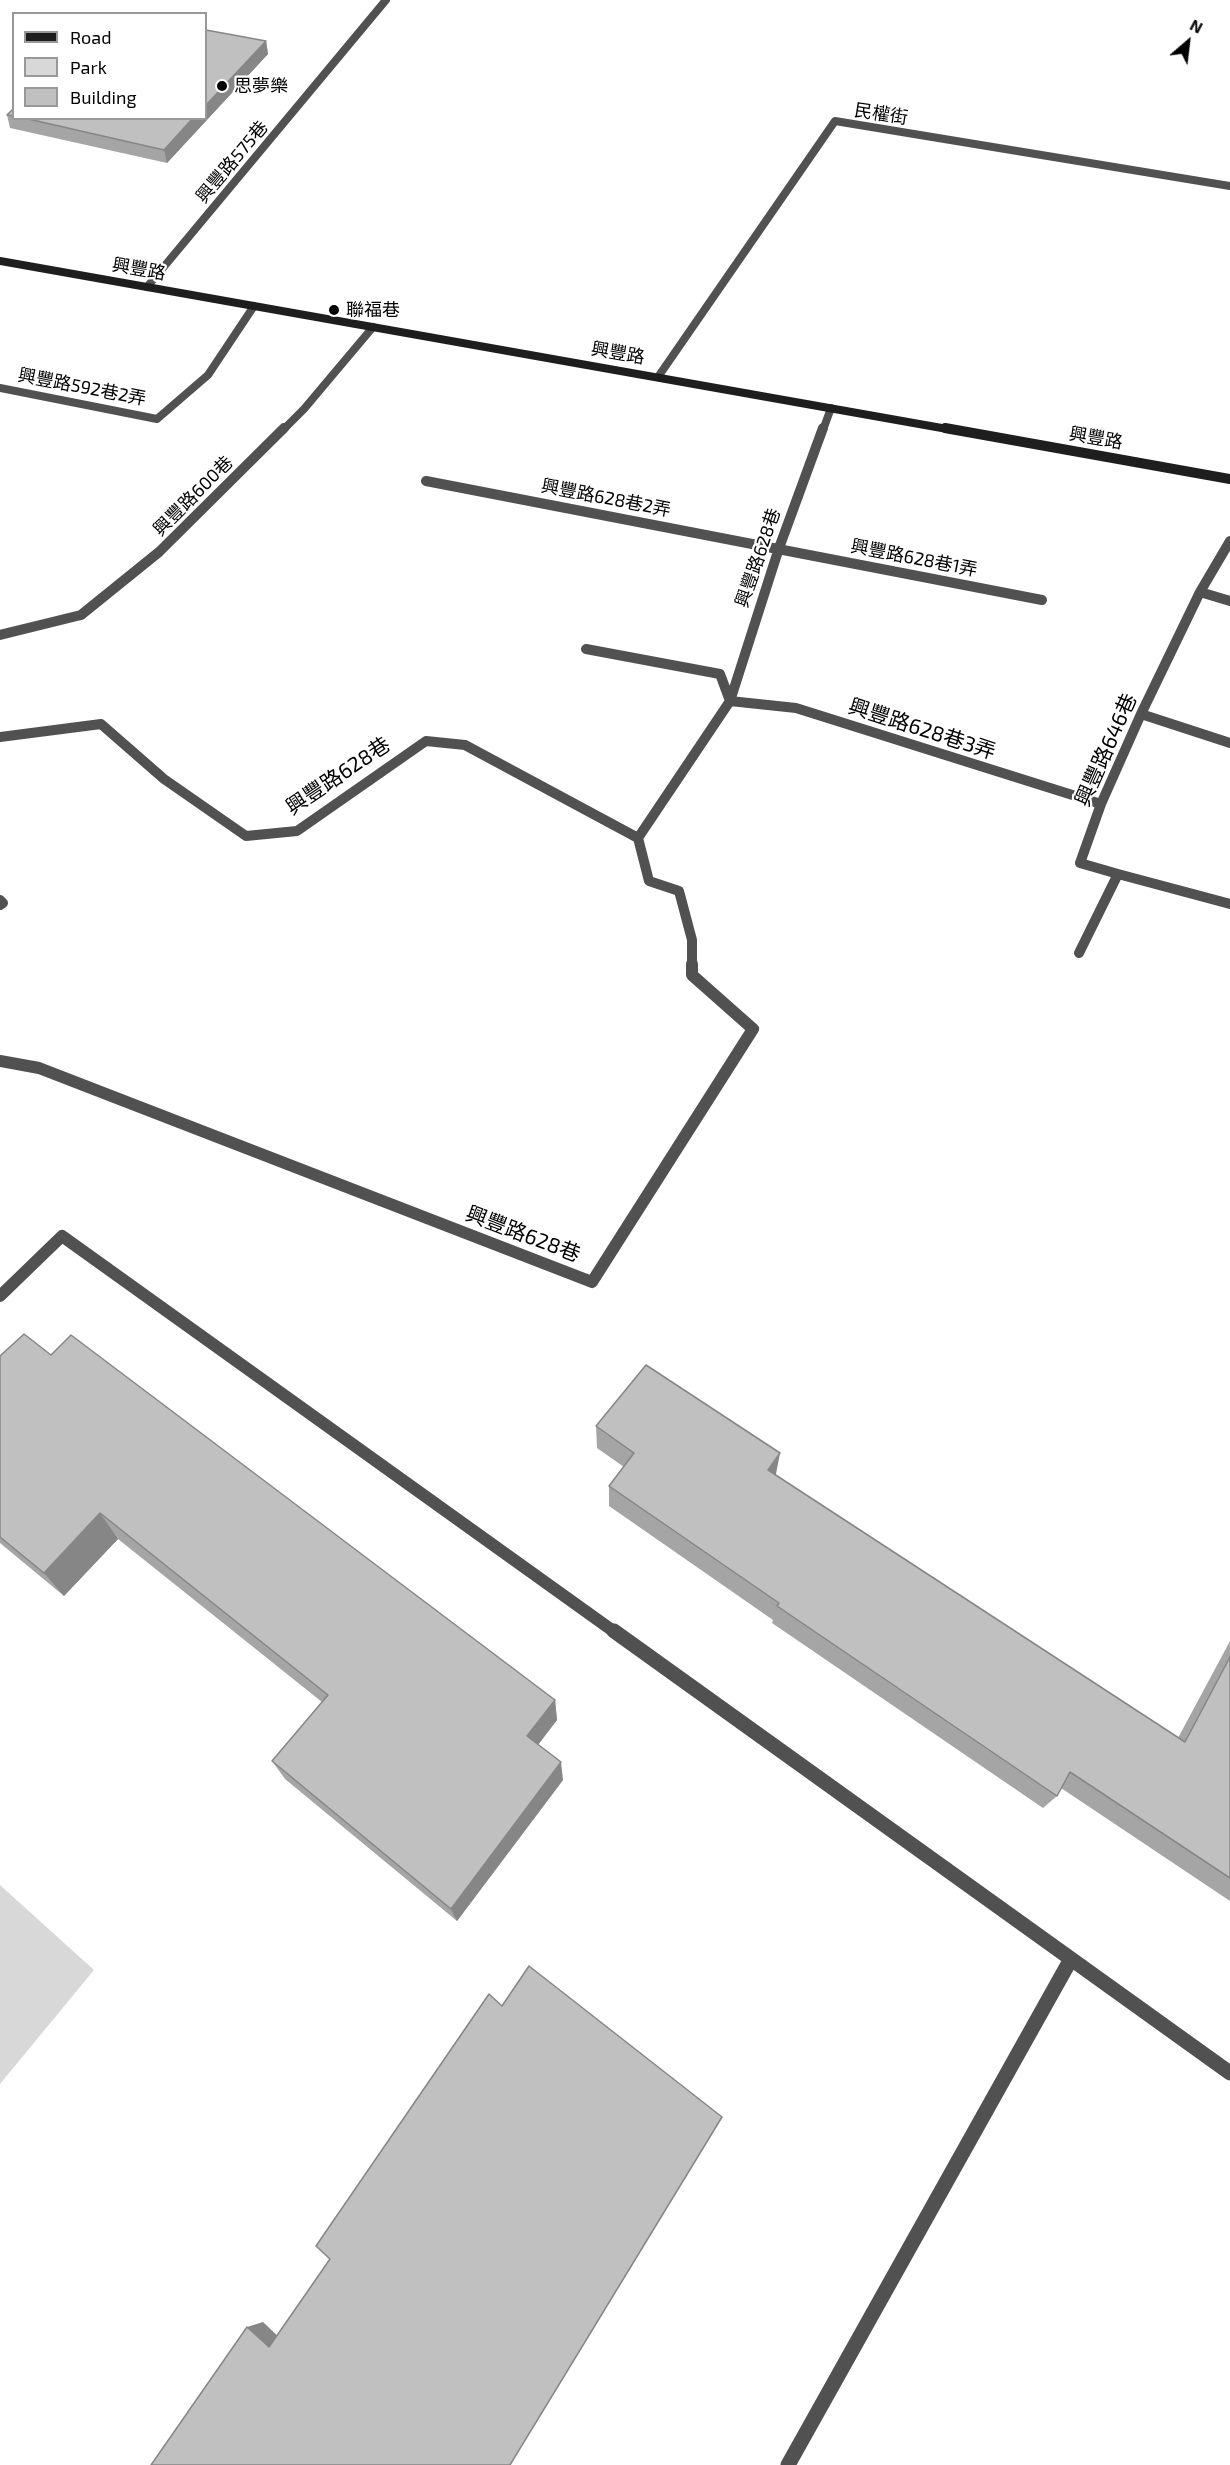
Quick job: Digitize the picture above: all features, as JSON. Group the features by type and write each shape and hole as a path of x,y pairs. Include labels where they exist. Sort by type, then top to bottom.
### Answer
{"main road":[{"name":"興豐路","path":"0,261 1230,478"}],"street":[{"name":"興豐路575巷","path":"147,287 386,0"},
{"name":"民權街","path":"658,377 835,121 1230,186"},
{"name":"興豐路592巷2弄","path":"0,388 157,419 208,375 254,306"},
{"name":"興豐路600巷","path":"0,635 81,615 159,552 304,409 372,327"},
{"name":"興豐路628巷","path":"638,838 730,702 779,548 831,408"},
{"name":"興豐路628巷2弄","path":"426,481 779,548"},
{"name":"興豐路646巷","path":"1118,874 1080,863 1101,804 1141,714 1200,592 1230,541"},
{"name":"興豐路628巷1弄","path":"779,548 1042,600"},
{"path":"1200,592 1230,601"},
{"path":"586,649 720,674 730,702"},
{"name":"興豐路628巷3弄","path":"730,702 796,708 1101,804"},
{"path":"1141,714 1230,742"},
{"name":"興豐路628巷","path":"0,737 101,724 164,779 246,836 297,831 426,741 465,746 638,838 649,880 679,891 692,940 692,975 753,1029 592,1282 39,1068 0,1061"},
{"path":"1079,953 1118,874 1230,904"},
{"path":"0,900 3,903 0,904"},
{"path":"0,1296 62,1236 1230,2073"},
{"path":"788,2465 1071,1959"}],"green space":[{"path":"0,1885 94,1970 0,2084"}],"building":[{"path":"207,30 266,41 207,104"},
{"path":"33,120 191,120 164,150"},
{"path":"24,1334 51,1355 71,1335 555,1700 527,1736 561,1762 451,1909 272,1761 328,1695 100,1513 44,1573 0,1537 0,1356"},
{"path":"646,1365 780,1453 768,1470 1185,1742 1230,1657 1230,1878 1070,1772 1057,1796 777,1606 779,1603 609,1486 634,1453 596,1426"},
{"path":"529,1966 722,2117 510,2465 151,2465 247,2327 269,2347 330,2259 316,2246 489,1994 502,2006"}],"place":[{"name":"思夢樂","path":"222,86"},
{"name":"聯福巷","path":"334,310"}]}
